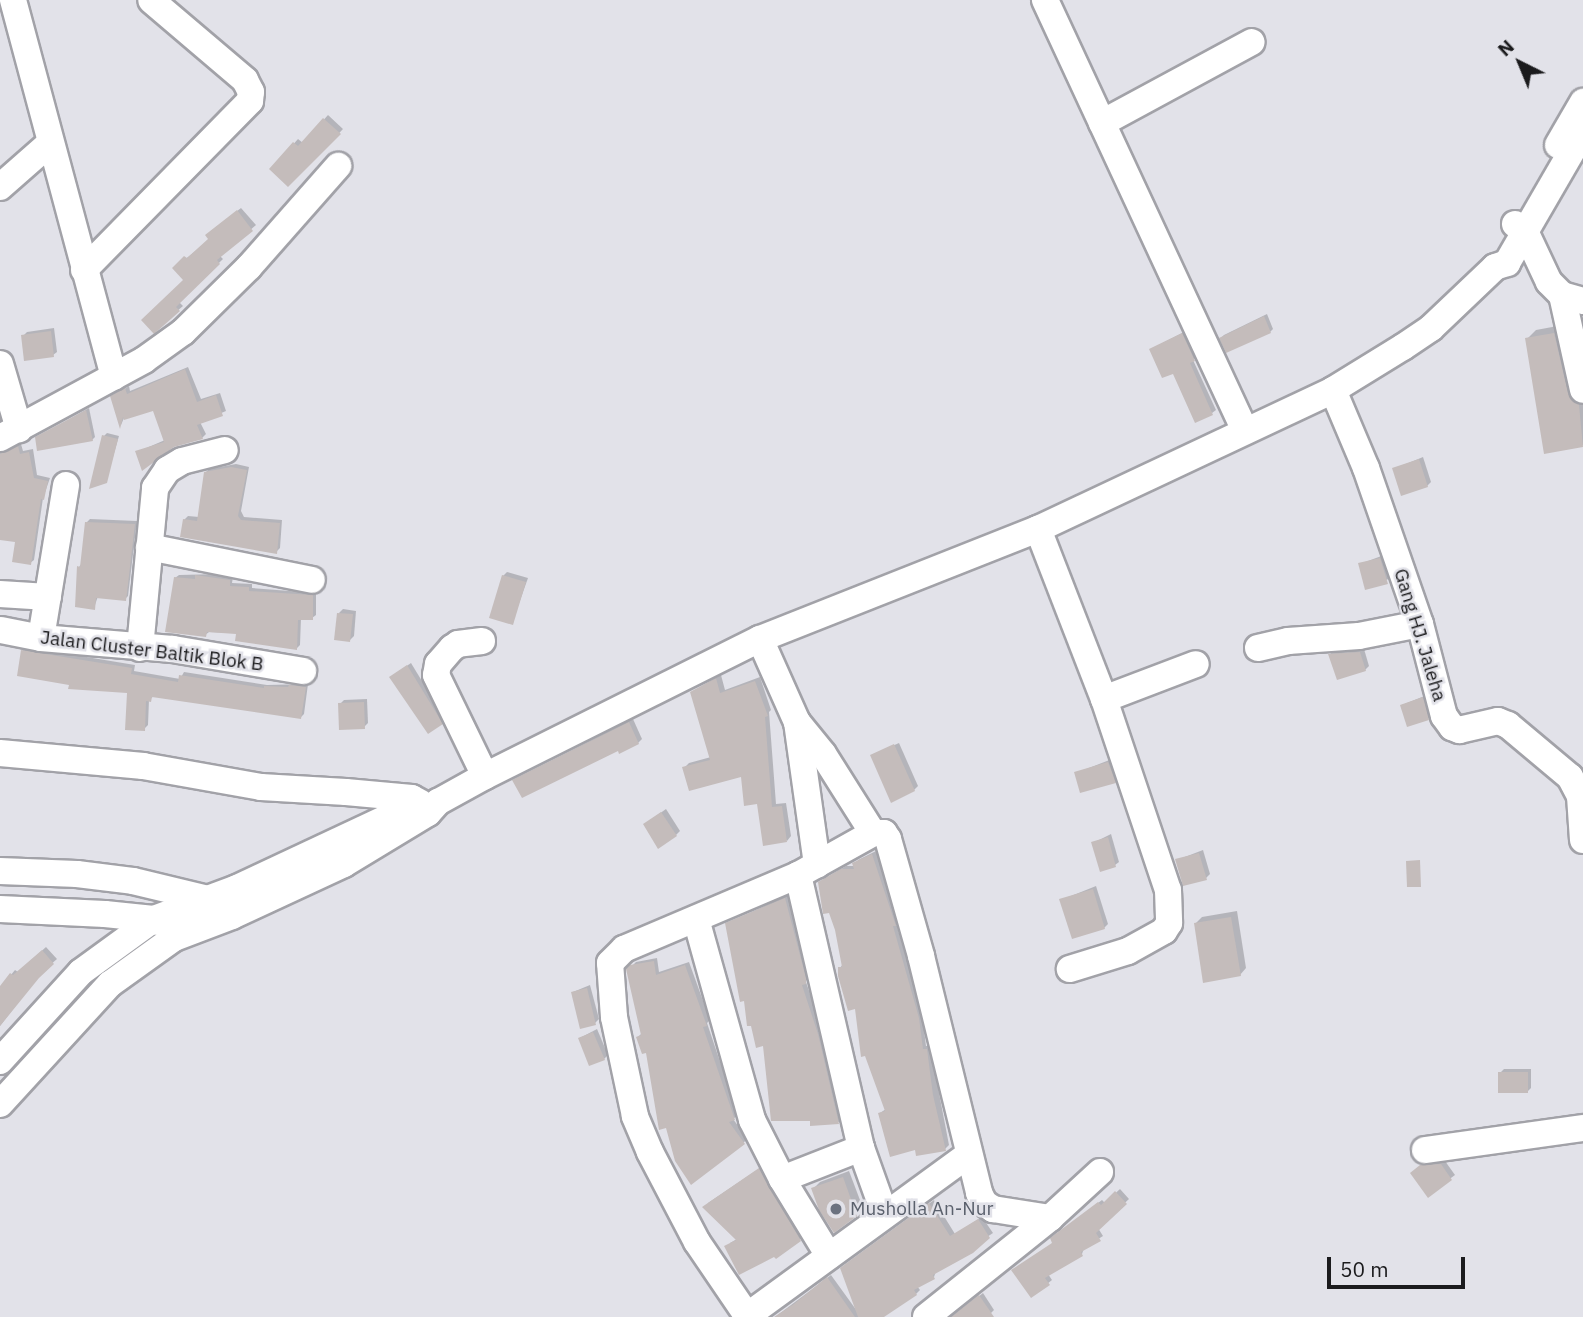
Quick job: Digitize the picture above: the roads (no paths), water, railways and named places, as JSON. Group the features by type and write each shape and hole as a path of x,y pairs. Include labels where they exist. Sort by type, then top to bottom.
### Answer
{"street":[{"path":"13,0 114,377"},
{"path":"84,270 250,102 251,92 245,80 151,0"},
{"path":"1045,0 1245,431"},
{"path":"1102,123 1252,42"},
{"path":"1519,227 1583,102"},
{"path":"0,1061 81,972 154,919 211,899 429,805 760,639 1038,529 1333,390 1431,328 1495,267 1495,254 1519,227 1583,132"},
{"path":"0,187 50,143"},
{"path":"0,364 10,434 166,346 214,304 338,166"},
{"path":"1519,227 1549,282 1572,298 1583,390"},
{"name":"Gang HJ. Jaleha","path":"1333,390 1366,468 1420,624 1444,716 1452,727 1459,730 1498,721 1508,725 1570,777 1580,796 1583,840"},
{"path":"140,648 155,488 160,478 182,461 225,450"},
{"path":"41,638 66,485"},
{"path":"1038,529 1104,699 1168,890 1169,923 1151,941 1070,969"},
{"path":"149,547 312,580"},
{"path":"0,594 48,597"},
{"path":"1258,648 1288,641 1359,636 1420,624"},
{"name":"Jalan Cluster Baltik Blok B","path":"0,630 41,638 173,649 303,671"},
{"path":"760,639 797,722 823,754 873,833"},
{"path":"482,641 458,644 452,648 438,664 436,675 485,776"},
{"path":"1104,699 1196,664"},
{"path":"797,722 807,870 861,1148 885,1215"},
{"path":"0,753 143,766 261,787 346,792 429,805"},
{"path":"0,1104 110,984 174,938 232,916 344,864 429,805"},
{"path":"968,1155 748,1317 697,1242 650,1152 635,1116 614,1017 610,962 624,949 807,870 873,833 884,833 888,839 921,956 968,1155 984,1203 993,1209 1050,1218"},
{"path":"0,871 77,874 133,881 211,899 232,916"},
{"path":"0,909 85,912 154,919 174,938"},
{"path":"696,919 739,1082 752,1120 782,1180 829,1256"},
{"path":"1425,1150 1583,1128"},
{"path":"782,1180 861,1148"},
{"path":"926,1317 1050,1218 1100,1172"}],"place":[{"name":"Musholla An-Nur","path":"836,1209"}]}
